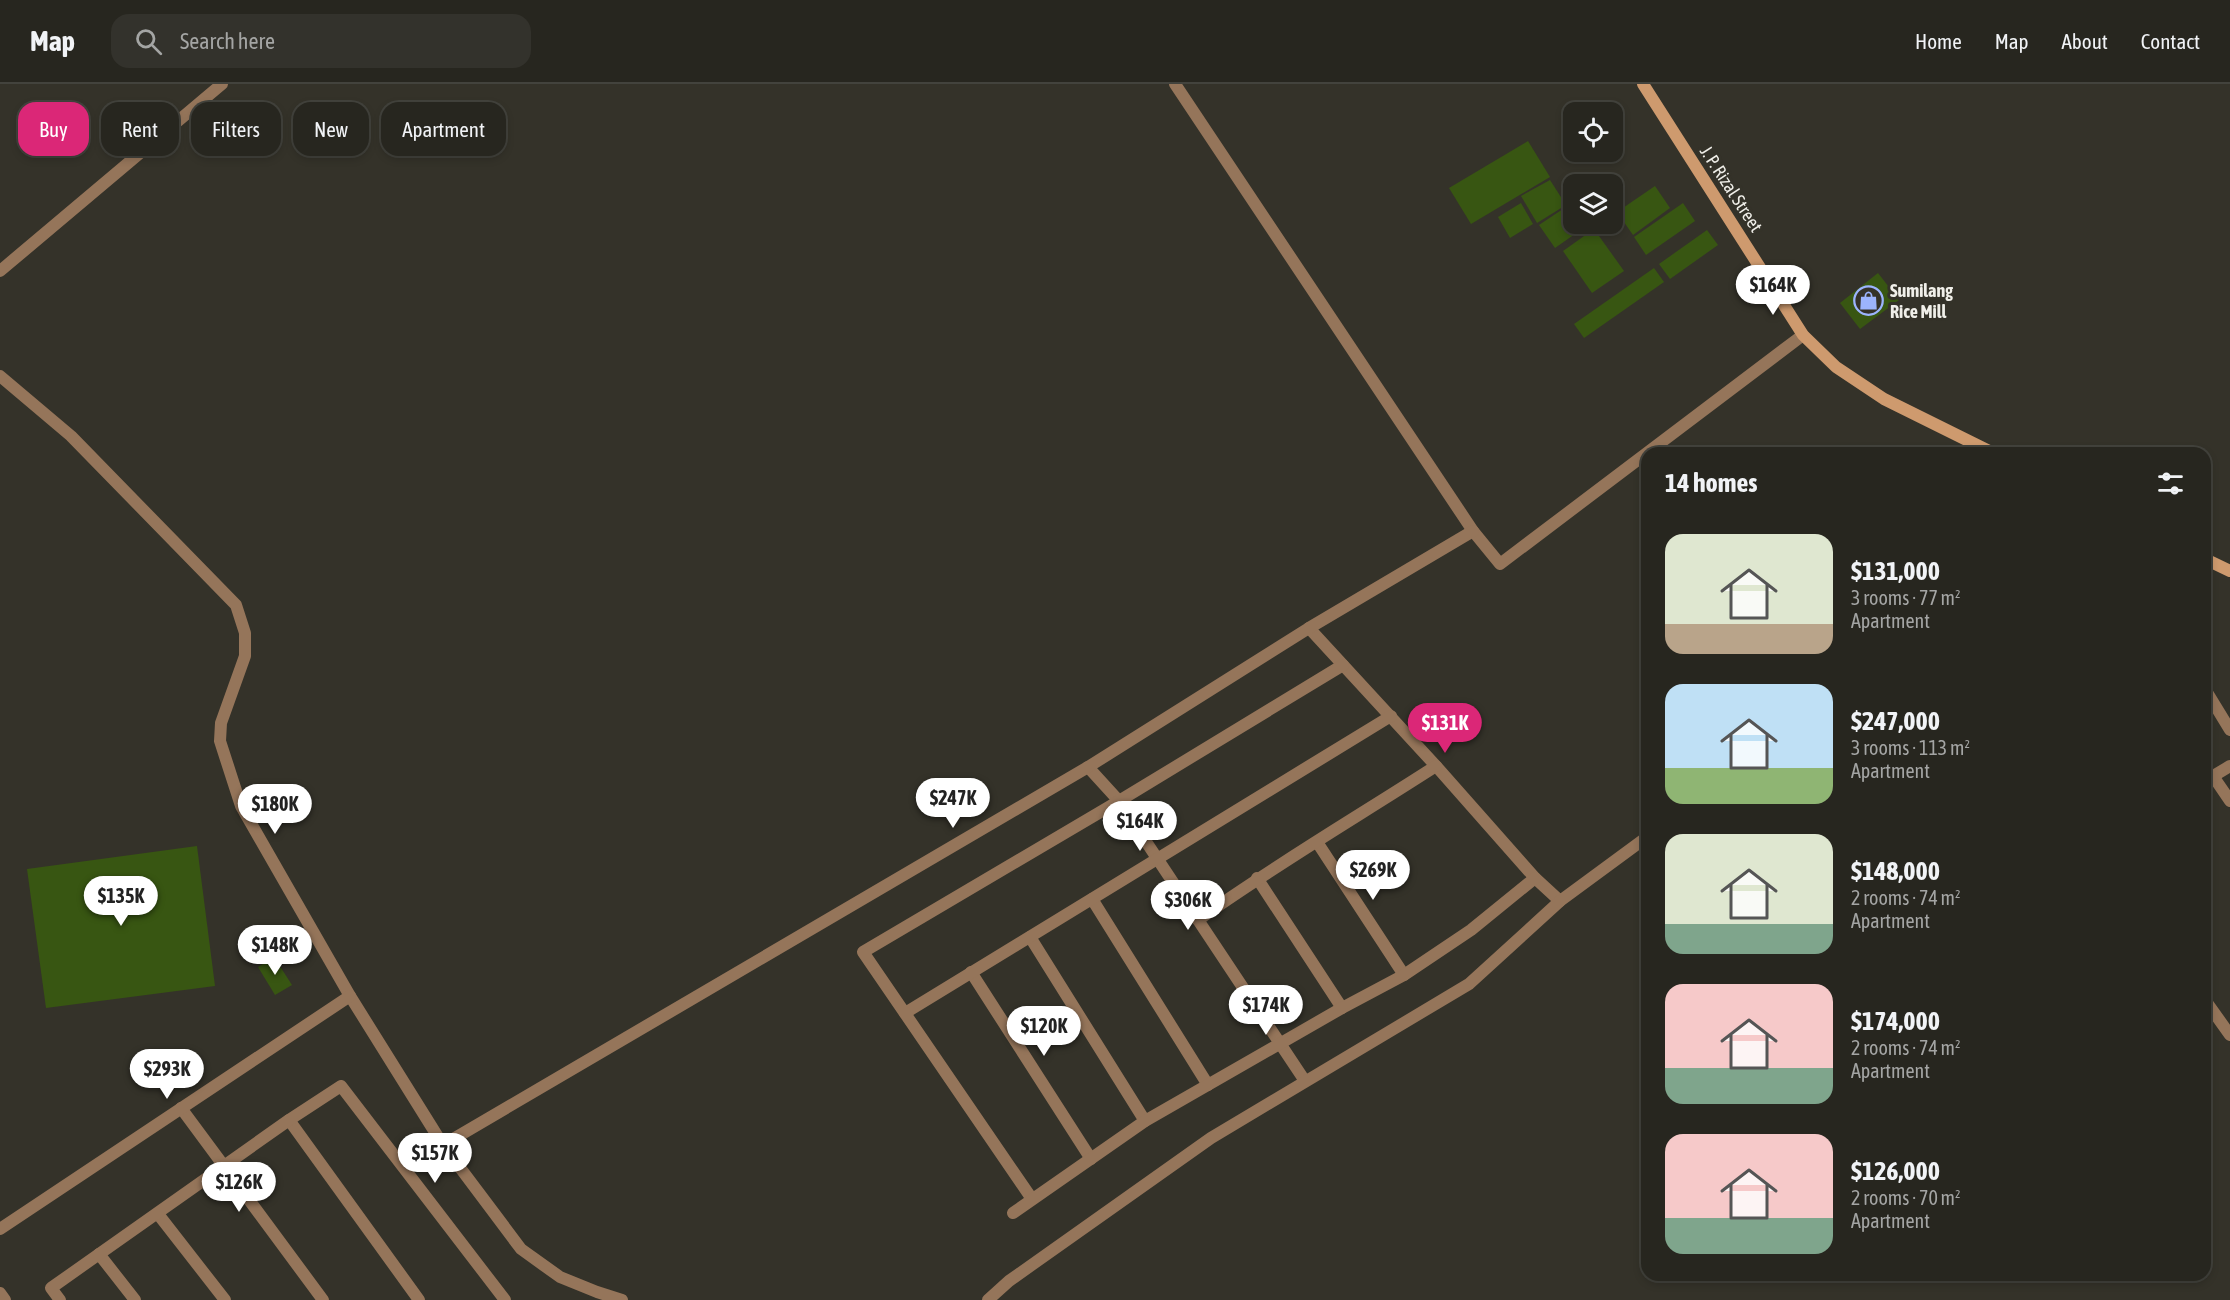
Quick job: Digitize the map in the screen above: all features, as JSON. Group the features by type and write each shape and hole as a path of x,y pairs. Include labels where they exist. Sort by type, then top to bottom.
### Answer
{"main road":[{"name":"J. P. Rizal Street","path":"1643,84 1803,334 1836,367 1884,399 1981,447"},
{"path":"2211,562 2230,571"}],"street":[{"path":"0,271 222,84"},
{"path":"1175,84 1473,531 1500,564 1641,457"},
{"path":"1654,447 1803,334"},
{"path":"0,376 71,436 236,605 245,633 245,656 221,723 220,741 241,806 350,996 444,1145 521,1249 561,1277 622,1300"},
{"path":"444,1145 1088,767 1309,628 1473,531"},
{"path":"1309,628 1391,716 1535,878 1560,901"},
{"path":"1032,1199 862,951 1119,801 1343,665"},
{"path":"2211,699 2230,730"},
{"path":"905,1013 1391,716"},
{"path":"1198,920 1257,878 1436,766"},
{"path":"2211,777 2230,766"},
{"path":"1088,767 1119,801 1305,1081"},
{"path":"2211,780 2230,801"},
{"path":"988,1300 1009,1281 1211,1138 1469,984 1560,901 1641,841"},
{"path":"1317,842 1404,975"},
{"path":"1257,878 1342,1008"},
{"path":"1012,1213 1145,1121 1404,975 1471,930 1535,878"},
{"path":"1092,899 1208,1085"},
{"path":"1030,937 1145,1121"},
{"path":"971,972 1091,1160"},
{"path":"0,1229 350,996"},
{"path":"2211,1008 2230,1035"},
{"path":"60,1300 51,1288 289,1120 341,1086 505,1300"},
{"path":"181,1108 323,1300"},
{"path":"289,1120 420,1300"},
{"path":"158,1214 225,1300"},
{"path":"99,1254 135,1300"}],"building":[{"path":"1528,141 1550,177 1471,224 1449,188"},
{"path":"1550,180 1563,200 1563,207 1537,223 1521,196"},
{"path":"1655,186 1670,208 1633,235 1623,221 1623,208"},
{"path":"1521,203 1533,224 1510,238 1498,217"},
{"path":"1683,203 1695,221 1646,255 1634,237"},
{"path":"1563,209 1563,234 1575,234 1555,248 1539,225"},
{"path":"1707,230 1718,245 1670,279 1659,264"},
{"path":"1587,234 1598,234 1624,271 1592,293 1563,251"},
{"path":"1654,268 1664,282 1584,338 1574,324"},
{"name":"Sumilang Rice Mill","path":"1878,273 1899,300 1860,329 1840,303"},
{"path":"197,846 215,986 46,1008 27,869"},
{"path":"274,957 292,985 275,995 258,967"}],"place":[{"name":"Sumilang Rice Mill","path":"1869,301"}]}
